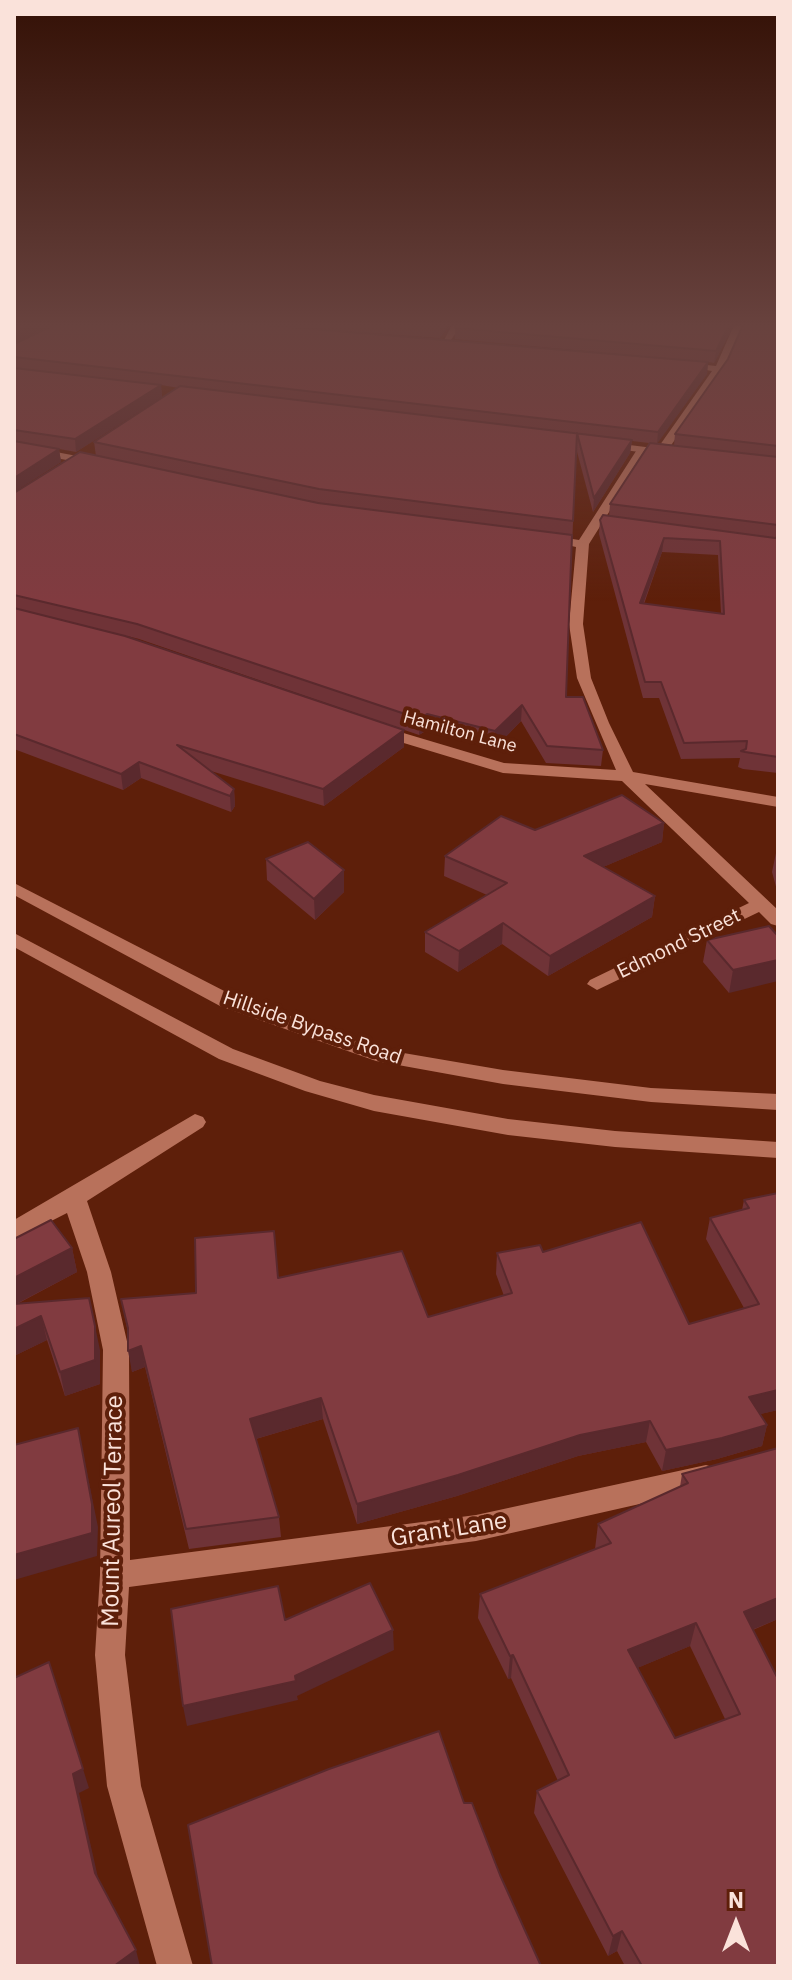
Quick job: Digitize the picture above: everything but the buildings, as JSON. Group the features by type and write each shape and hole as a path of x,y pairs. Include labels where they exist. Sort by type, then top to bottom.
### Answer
{"street":[{"path":"661,452 685,417"},
{"path":"596,444 675,454"},
{"path":"14,447 107,465"},
{"path":"642,450 603,523 583,544 576,624 584,678 601,723 627,776 778,920"},
{"path":"68,467 93,451"},
{"path":"538,538 583,544"},
{"name":"Hamilton Lane","path":"368,726 503,768 627,776 778,802"},
{"name":"Hillside Bypass Road","path":"14,888 227,1001 383,1056 503,1077 651,1095 778,1102"},
{"name":"Edmond Street","path":"597,984 762,904"},
{"path":"14,939 226,1054 313,1086 374,1103 508,1127 778,1150"},
{"path":"14,1231 74,1198 195,1122"},
{"name":"Mount Aureol Terrace","path":"74,1198 99,1272 116,1350 115,1575 110,1655 124,1786 175,1966"},
{"name":"Grant Lane","path":"115,1575 476,1528 733,1470"}]}
